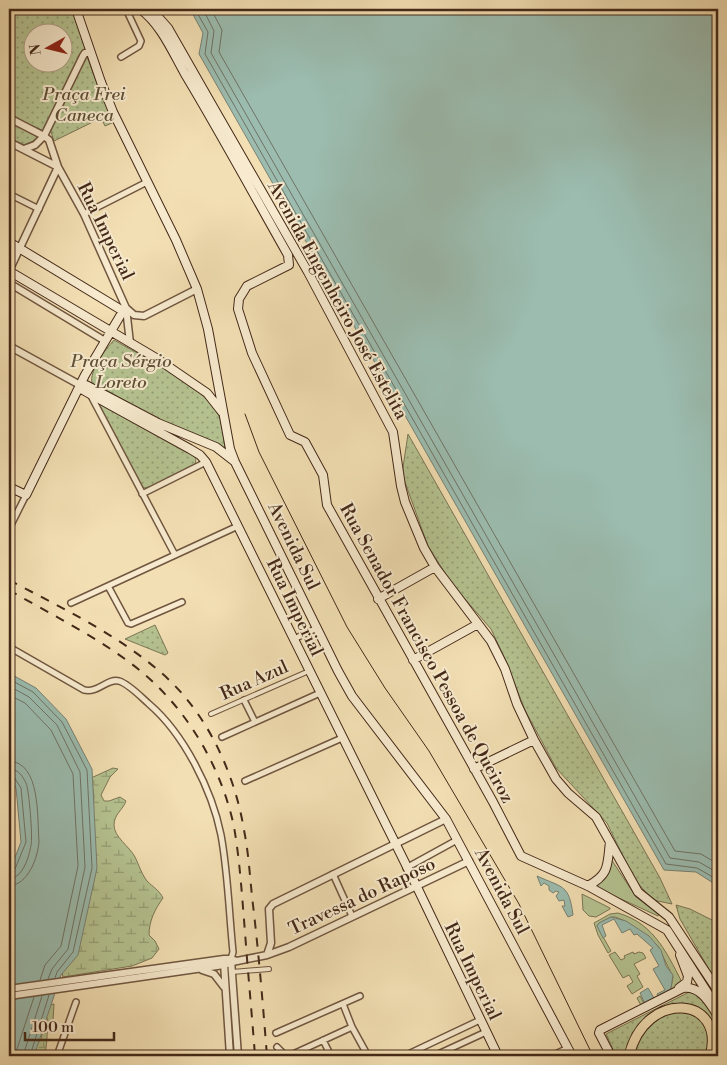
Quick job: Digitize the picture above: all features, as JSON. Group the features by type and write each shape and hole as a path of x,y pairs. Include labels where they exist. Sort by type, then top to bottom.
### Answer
{"highway":[{"path":"629,1056 632,1046 646,1024 662,1011 682,1007 694,1010 702,1015 710,1025 712,1035 710,1056"}],"main road":[{"name":"Avenida Sul","path":"76,9 87,44 86,54 176,240 197,290 208,329 230,448 235,462 316,628 352,696 446,819 572,1056"},
{"path":"140,9 146,13 160,32 209,106"},
{"path":"151,9 168,28 209,106"},
{"name":"Avenida Engenheiro José Estelita","path":"209,106 288,255 289,265"},
{"name":"Avenida Engenheiro José Estelita","path":"209,106 308,272 393,432 401,486 416,530 435,567 491,641 505,669 517,704 534,740 556,779 596,817 638,892 669,917 718,991"},
{"path":"9,242 125,310 80,385 26,494 9,487"},
{"path":"289,265 299,265 308,272"},
{"name":"Rua Senador Francisco Pessoa de Queiroz","path":"289,265 247,286 239,299 238,309 252,353 290,435 305,442 315,459 323,475 327,505 493,802 521,856 588,886 667,930 718,1009"},
{"path":"9,271 156,358 207,393 225,415"},
{"name":"Rua Imperial","path":"80,385 86,386 90,392 190,448 206,462 498,1056"},
{"path":"73,399 90,392"},
{"name":"Rua Imperial","path":"90,392 216,447 235,462"},
{"path":"378,599 435,567"},
{"path":"413,660 478,624"},
{"path":"474,769 534,740"},
{"path":"588,886 600,879 606,869 610,842"},
{"path":"669,995 687,982 688,976 679,948"},
{"path":"610,1056 599,1033 600,1030 683,988 694,988 703,995 718,1016"}],"street":[{"path":"121,56 139,46 141,41 126,9"},
{"path":"24,149 35,145 44,136 86,54"},
{"path":"9,118 44,136"},
{"name":"Rua Imperial","path":"44,136 49,140 58,167 84,214 125,310 130,343"},
{"path":"9,142 58,167 9,271"},
{"path":"84,214 147,182"},
{"path":"9,194 39,209"},
{"path":"9,283 105,341"},
{"path":"125,310 134,315 144,316 197,290"},
{"path":"9,346 80,385"},
{"path":"90,392 175,555"},
{"path":"142,494 206,462"},
{"path":"9,529 26,494"},
{"path":"71,603 238,526"},
{"path":"108,586 128,623 131,624 182,602"},
{"path":"294,639 316,628"},
{"path":"9,648 84,690 93,691 112,681 121,682 156,710 172,729 190,756 206,789 217,821 225,868 233,952 229,961 225,989 230,1056"},
{"name":"Rua Azul","path":"210,714 309,671"},
{"path":"222,737 320,693"},
{"path":"244,700 254,722"},
{"path":"244,781 342,738"},
{"path":"268,956 272,943 270,907 446,819"},
{"path":"406,868 457,840"},
{"name":"Travessa do Raposo","path":"229,961 268,956 469,861"},
{"path":"333,874 352,916"},
{"path":"9,989 229,961"},
{"path":"188,970 229,961"},
{"path":"229,961 232,972 238,1056"},
{"path":"9,996 175,968 210,972 217,976 225,989"},
{"path":"232,972 269,969"},
{"path":"276,1033 360,996"},
{"path":"57,1056 76,1002"},
{"path":"343,1004 352,1027 368,1056"},
{"path":"404,1056 480,1020"},
{"path":"277,1047 288,1056 352,1027"},
{"path":"434,1056 486,1032"},
{"path":"323,1040 331,1056"},
{"path":"305,1048 306,1056"},
{"path":"551,1056 568,1048"}],"green space":[{"path":"9,9 74,9 86,48 44,131 9,116"},
{"name":"Praça Frei Caneca","path":"86,54 102,97 114,122 105,126 101,118 54,141 51,128"},
{"path":"9,121 38,136 37,139 25,145 9,138"},
{"name":"Praça Sérgio Loreto","path":"114,340 170,372 199,392 210,403 220,418 225,448 166,424 92,384 95,367"},
{"name":"Praça Sérgio Loreto","path":"98,402 189,451 196,459 195,465 150,487 143,488"},
{"path":"408,434 660,878 672,904 653,900 634,879 607,823 556,768 525,710 491,629 452,584 428,546 402,474"},
{"path":"155,625 168,653 165,655 125,639"},
{"path":"113,768 118,769 110,777 101,795 104,801 120,797 126,801 114,821 116,834 135,857 147,881 163,898 153,915 149,930 149,935 159,949 152,958 132,966 63,977 62,972 94,796 91,778"},
{"path":"611,859 636,897 659,914 658,916 595,887 606,875"},
{"path":"582,894 610,909 596,917 589,916 583,910"},
{"path":"676,905 690,909 718,923 716,961 718,985 680,919"},
{"path":"618,913 631,918 651,933 666,953 685,988 643,1009 637,998 640,996 645,1005 671,988 673,977 658,946 623,920 615,917 599,923 597,926 611,951 608,953 594,923 610,914"},
{"path":"615,952 621,960 625,958 624,956 633,952 634,954 643,953 646,958 634,964 640,974 637,976 643,987 632,994 627,986 633,982 629,975 623,978 609,955"},
{"path":"709,982 718,999 718,1056 616,1056 606,1034"},
{"path":"54,1004 53,1020 49,1021 44,1056 29,1056 41,1039 42,1034 46,1033 48,1021 46,1016 49,1005"}],"water":[{"path":"190,9 718,9 718,886 696,872 664,870 199,54 203,33"},
{"path":"9,673 36,688 66,719 92,769 97,868 78,955 61,975 34,1056 9,1056 9,873 21,842 16,788 9,777"},
{"path":"537,876 559,885 567,892 573,915 568,917 562,906 565,906 564,900 559,901 556,896 559,892 553,893 549,890 549,886 544,883 541,886"},
{"path":"611,917 626,921 649,936 661,950 666,966 673,975 669,991 646,1006 640,993 648,988 654,998 665,990 653,969 659,966 650,950 653,948 637,934 634,935 630,929 622,933 614,919 602,925 606,936 603,938 597,926"}],"tram line":[{"path":"245,414 259,452 347,627 385,688 429,751 519,904 593,1056"}],"railway":[{"path":"9,580 86,621 141,656 175,686 190,703 215,742 233,785 246,839 267,1056"},
{"path":"9,590 95,639 143,673 175,705 189,724 212,763 229,805 236,840 241,879 255,1056"}]}
